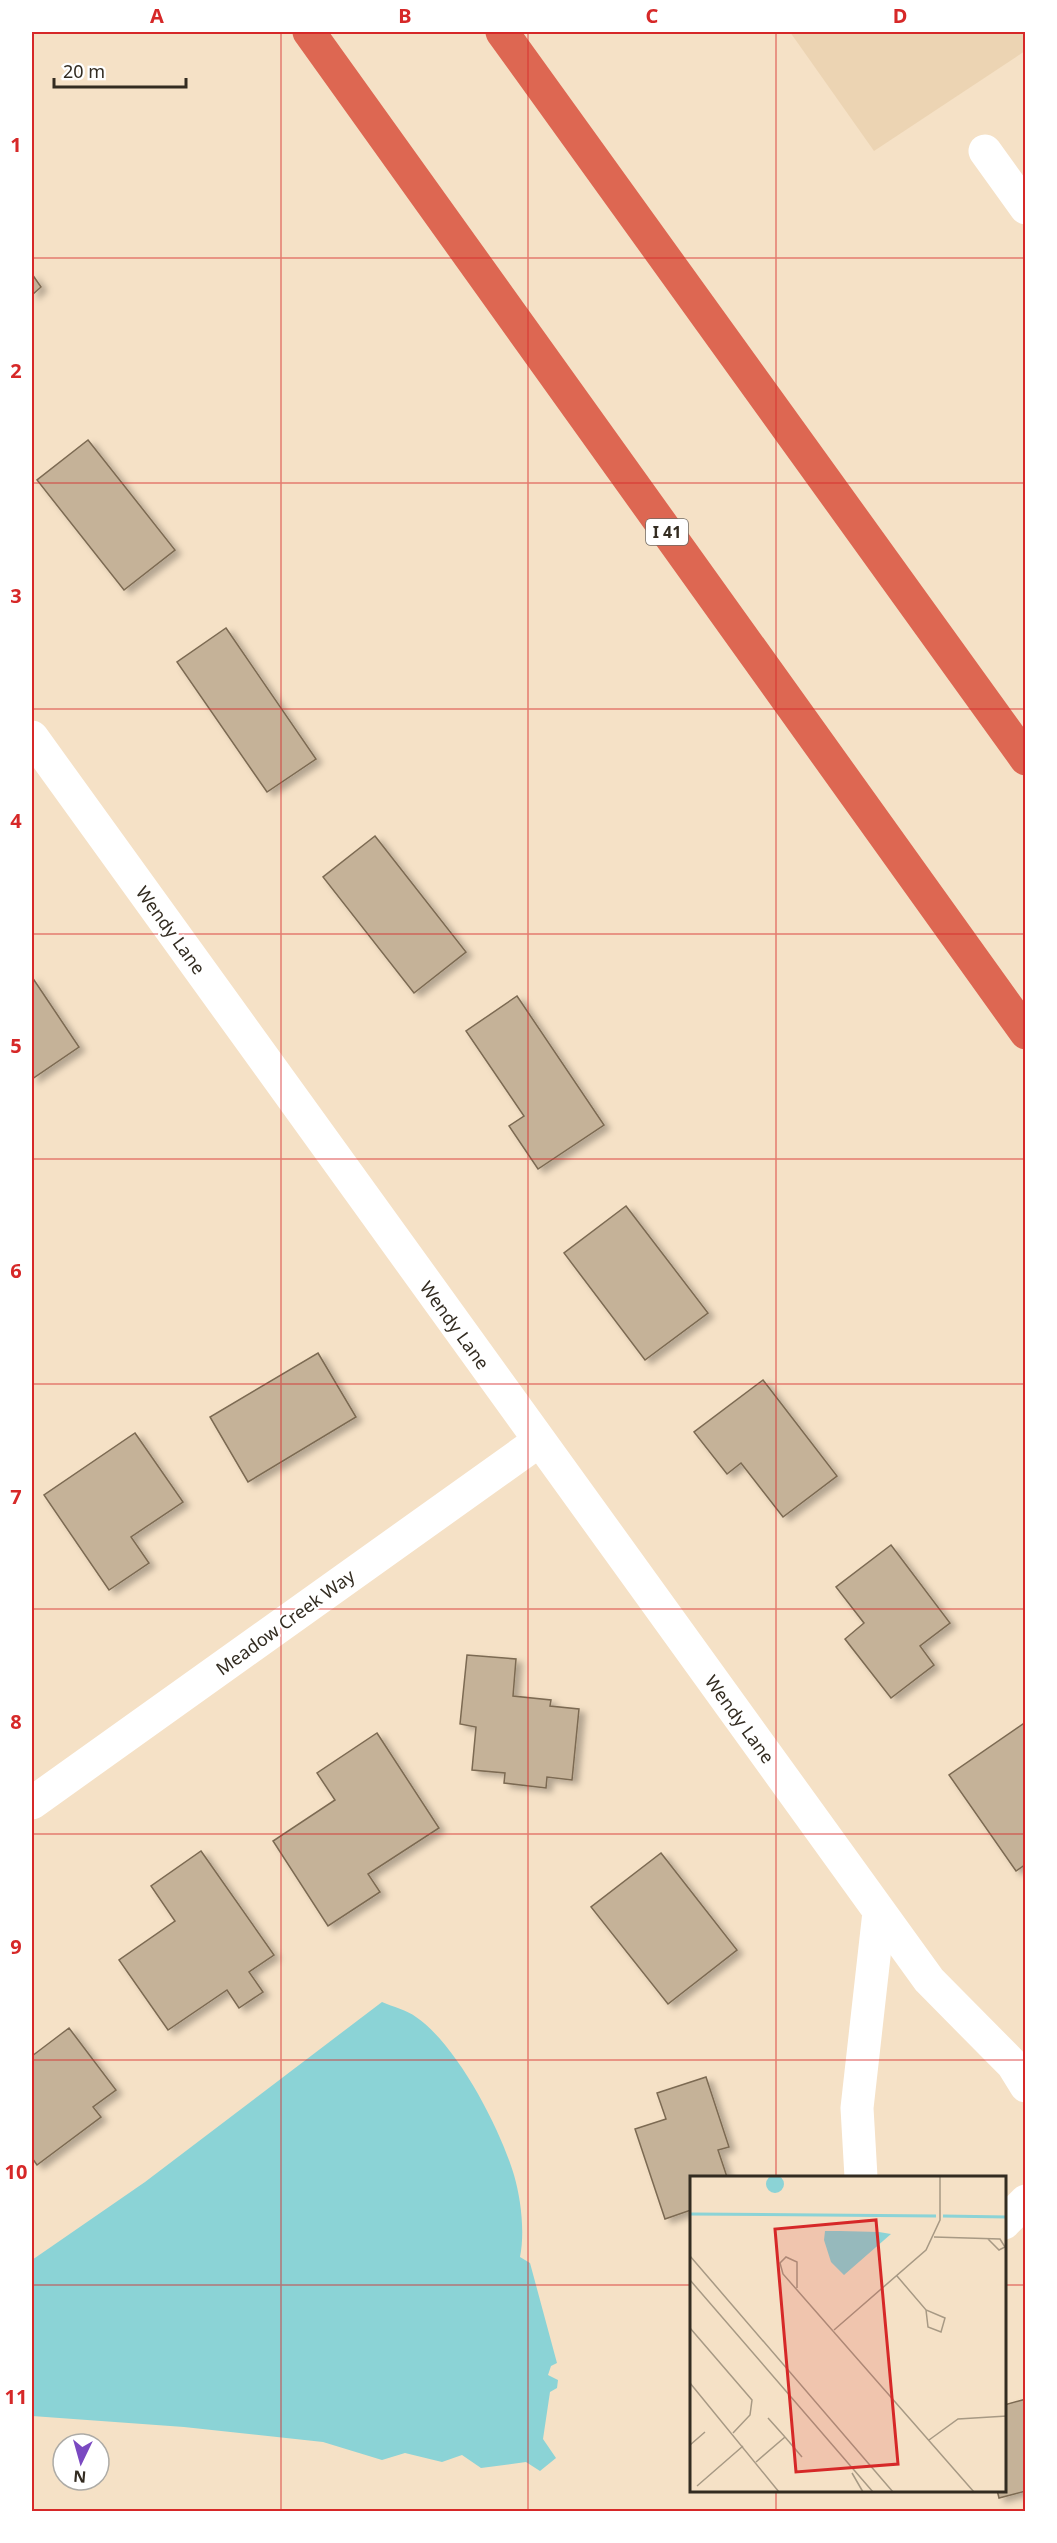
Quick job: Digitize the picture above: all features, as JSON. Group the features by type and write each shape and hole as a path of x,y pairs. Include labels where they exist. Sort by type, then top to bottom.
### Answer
{"highway":[{"name":"I 41","path":"309,32 1026,1033"},
{"path":"502,32 1026,759"},
{"path":"522,32 551,100"}],"street":[{"path":"985,151 1026,208"},
{"name":"Wendy Lane","path":"32,737 929,1980 1013,2065 1026,2086"},
{"name":"Meadow Creek Way","path":"32,1803 539,1441"},
{"path":"861,2176 857,2108 879,1912"},
{"path":"1006,2222 1026,2201"}],"shaded area":[{"path":"790,32 1025,32 1025,51 874,151"}],"water":[{"path":"382,2002 416,2017 447,2047 475,2089 499,2134 514,2175 520,2205 522,2237 520,2257 530,2263 557,2363 551,2366 548,2375 558,2380 557,2388 550,2392 543,2439 556,2458 540,2471 526,2462 481,2468 462,2455 442,2462 405,2453 382,2460 323,2442 184,2427 32,2416 32,2260 145,2182"}],"building":[{"path":"32,274 41,287 32,295"},
{"path":"88,440 175,550 124,590 37,480"},
{"path":"226,628 316,759 267,792 177,662"},
{"path":"375,836 466,952 414,993 323,877"},
{"path":"32,977 79,1047 32,1079"},
{"path":"517,996 604,1125 538,1169 509,1126 524,1116 466,1031"},
{"path":"626,1206 708,1313 645,1360 564,1253"},
{"path":"318,1353 356,1417 248,1482 210,1417"},
{"path":"763,1380 837,1476 783,1517 741,1463 727,1474 694,1432"},
{"path":"135,1433 183,1502 131,1537 149,1563 109,1590 44,1495"},
{"path":"891,1545 950,1623 920,1646 934,1665 891,1698 845,1639 864,1623 836,1587"},
{"path":"467,1655 516,1659 513,1696 551,1700 550,1706 579,1709 572,1780 547,1777 546,1788 504,1783 505,1773 472,1770 476,1727 460,1724"},
{"path":"1023,1724 1026,1727 1026,1864 1016,1871 949,1775"},
{"path":"377,1733 439,1828 368,1874 380,1892 328,1926 273,1841 335,1800 317,1773"},
{"path":"201,1851 274,1955 249,1972 263,1992 239,2008 227,1990 168,2030 119,1960 175,1921 151,1886"},
{"path":"661,1853 737,1950 668,2004 591,1907"},
{"path":"69,2028 116,2090 93,2107 101,2117 37,2165 32,2158 32,2056"},
{"path":"706,2077 729,2147 718,2150 727,2176 690,2176 690,2210 665,2219 635,2129 666,2119 657,2093"},
{"path":"1026,2399 1026,2491 999,2498 998,2492 1006,2492 1006,2404"}]}
